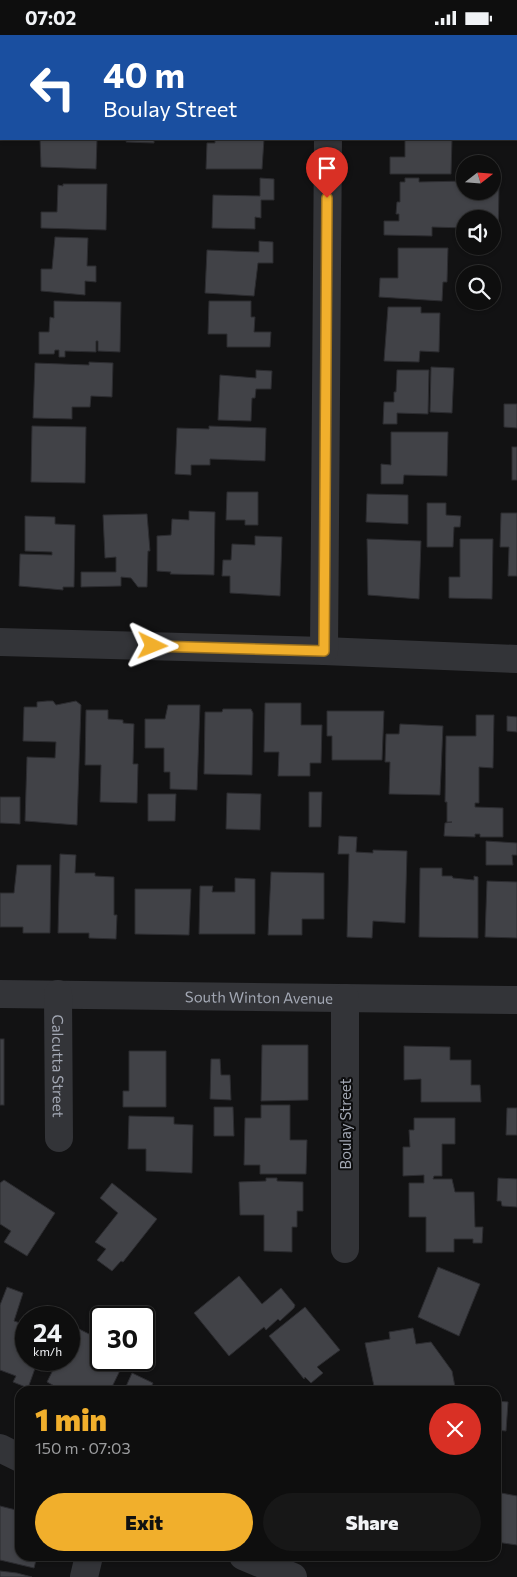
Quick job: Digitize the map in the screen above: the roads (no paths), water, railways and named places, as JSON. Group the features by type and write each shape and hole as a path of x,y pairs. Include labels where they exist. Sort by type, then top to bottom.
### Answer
{"street":[{"path":"324,651 328,140"},
{"path":"0,641 517,659"},
{"name":"South Winton Avenue","path":"0,994 517,1000"},
{"name":"Calcutta Street","path":"58,994 59,1138"},
{"name":"Boulay Street","path":"345,998 345,1249"},
{"path":"0,1448 15,1456"},
{"path":"84,1577 88,1561"},
{"path":"255,1561 293,1577"}]}
